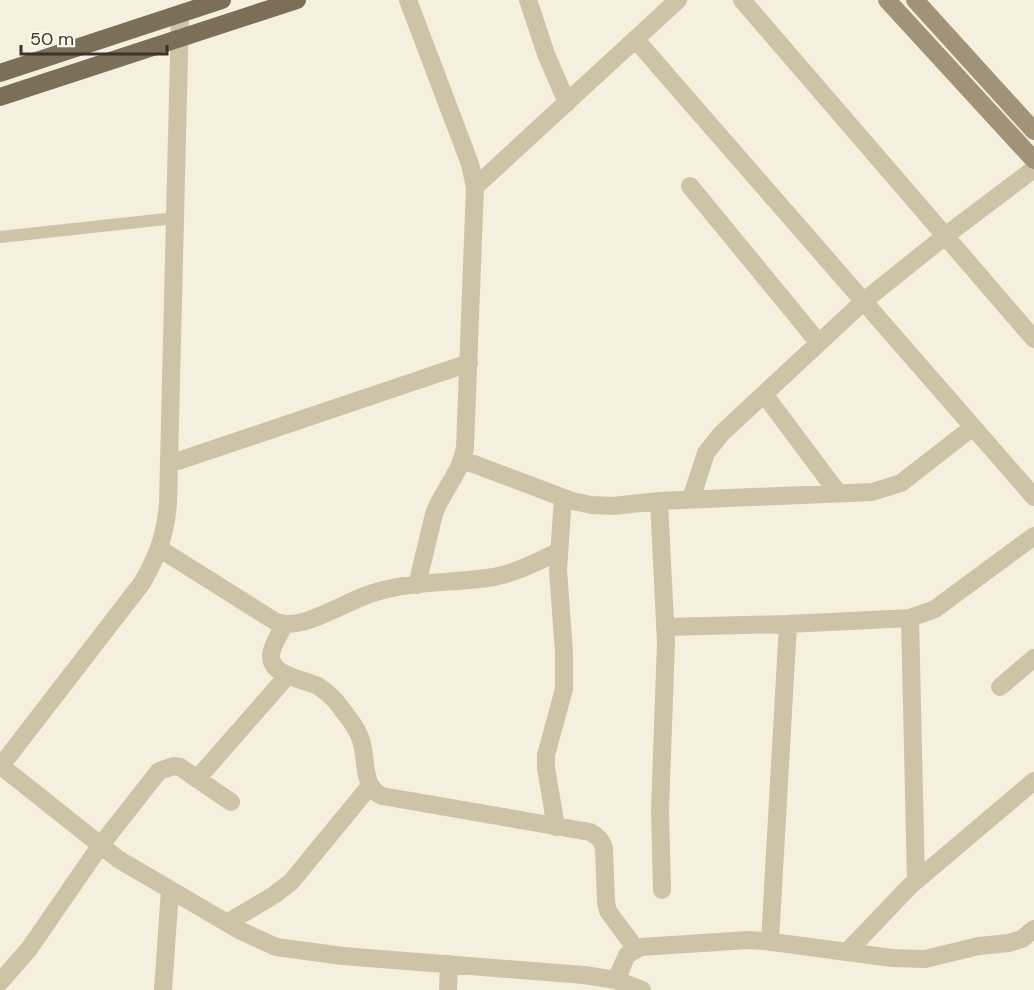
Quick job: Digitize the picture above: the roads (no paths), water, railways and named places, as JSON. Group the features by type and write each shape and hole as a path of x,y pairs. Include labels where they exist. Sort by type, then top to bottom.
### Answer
{"main road":[{"path":"0,73 222,0"},
{"path":"0,96 297,0"},
{"path":"887,0 1034,160"},
{"path":"915,0 1034,131"}],"street":[{"path":"408,0 470,164 475,187 463,460 436,509 417,585"},
{"path":"528,0 546,54 567,103"},
{"path":"475,187 678,0"},
{"path":"742,0 1034,339"},
{"path":"180,14 169,464 166,522 160,549 142,583 1,767 118,859 227,923 276,947 343,956 584,975 616,980 642,990"},
{"path":"636,40 1034,497"},
{"path":"691,500 706,453 712,442 864,301 1034,168"},
{"path":"690,186 819,343"},
{"path":"169,464 469,363"},
{"path":"764,394 838,493"},
{"path":"463,460 563,498 592,505 613,506 658,501 872,492 901,483 973,427"},
{"path":"555,826 546,755 564,681 558,552 563,498"},
{"path":"658,501 666,662 660,810 662,890"},
{"path":"665,627 910,618 935,609 1034,536"},
{"path":"160,549 284,625 301,622 378,591 494,577 558,552"},
{"path":"910,618 916,881"},
{"path":"770,941 788,624"},
{"path":"284,625 272,649 271,657 277,669 316,685 338,703 359,734 363,744 369,787 375,793 590,832 602,841 608,911 636,949"},
{"path":"1000,687 1034,658"},
{"path":"197,779 288,675"},
{"path":"0,982 29,949 100,846 159,771 174,766 180,767 231,802"},
{"path":"847,952 916,881 1034,781"},
{"path":"227,923 291,882 369,787"},
{"path":"164,990 170,890"},
{"path":"616,980 627,955 636,949 748,940 892,958 926,959 979,946 1009,943 1022,939 1034,929"},
{"path":"448,990 449,964"}],"lane":[{"path":"0,237 175,218"}]}
